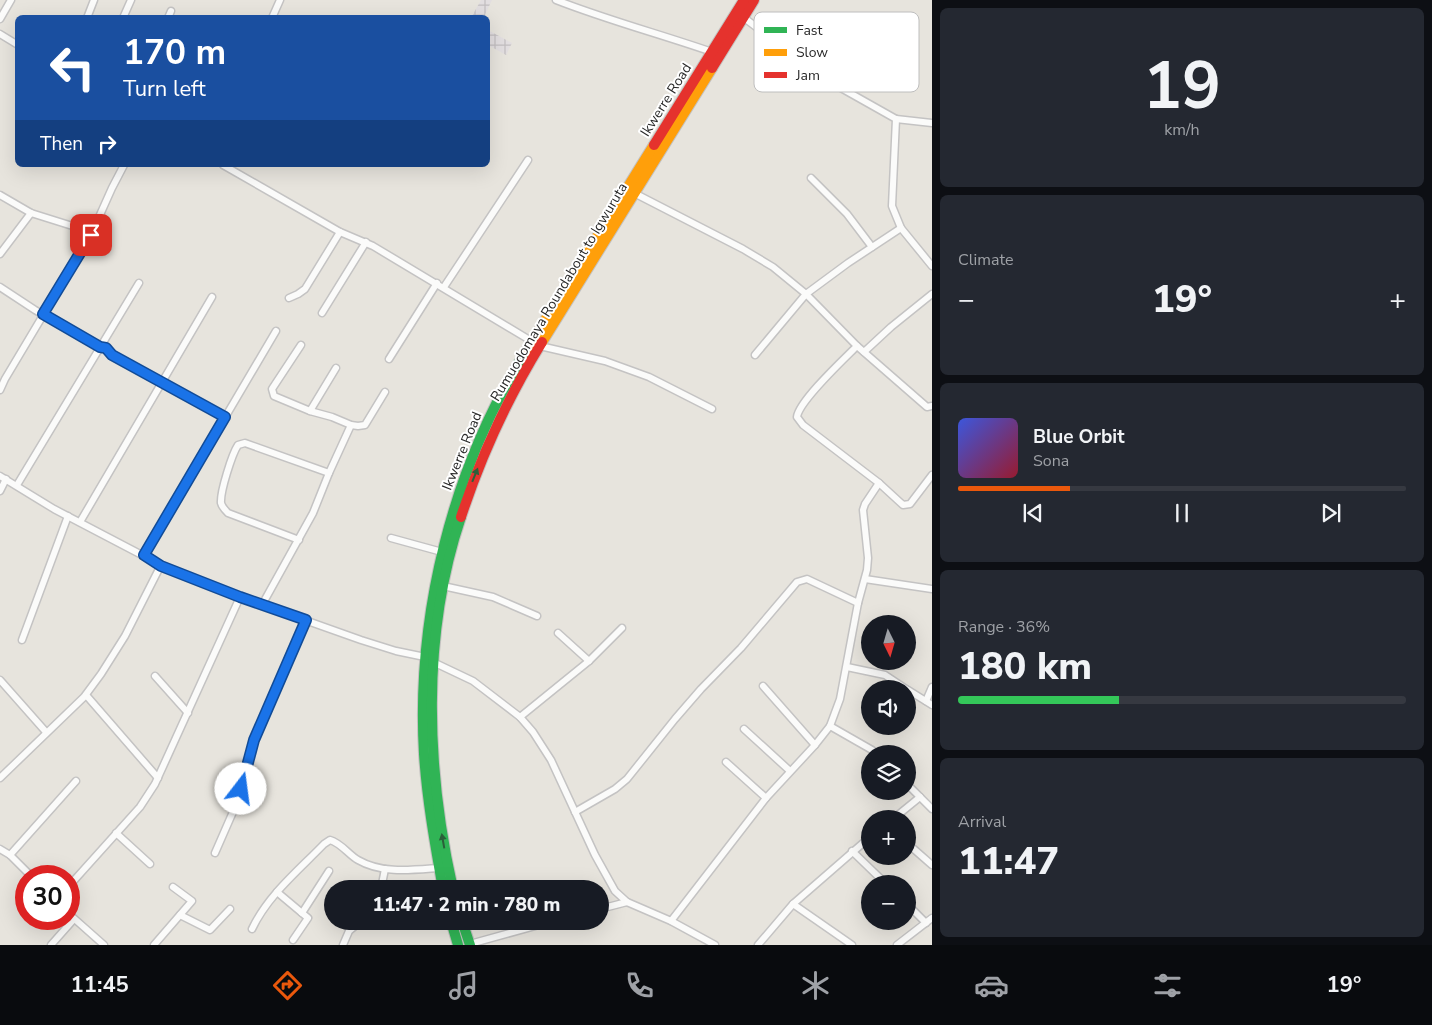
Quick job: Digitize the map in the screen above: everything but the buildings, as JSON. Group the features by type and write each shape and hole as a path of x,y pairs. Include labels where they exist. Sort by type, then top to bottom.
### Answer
{"main road":[{"name":"Ikwerre Road","path":"441,880 431,835 423,748 429,659 442,552 464,480 486,423 516,367 537,344 744,0"},
{"name":"Rumuodomaya Roundabout to Igwuruta","path":"451,880 445,857 435,790 429,659 443,586 459,521 479,467 504,410 537,344 754,0"},
{"path":"454,930 458,945"},
{"path":"465,930 470,945"}],"street":[{"path":"0,19 11,0"},
{"path":"88,15 94,0"},
{"path":"124,15 131,0"},
{"path":"273,15 280,0"},
{"path":"556,0 595,15 663,34 712,52"},
{"path":"743,17 754,25"},
{"path":"0,34 15,43"},
{"path":"848,92 896,119 932,124"},
{"path":"896,119 892,206 901,228 932,266"},
{"path":"444,287 528,160"},
{"path":"0,390 91,235 123,167"},
{"path":"226,167 340,232 366,242 537,344 605,361 649,377 712,409"},
{"path":"811,178 847,214 872,247"},
{"path":"634,193 743,248 773,267 806,294 857,346 927,408 932,406"},
{"path":"0,194 31,213 82,229 91,235"},
{"path":"0,254 31,213"},
{"path":"754,355 806,294 901,228"},
{"path":"289,298 306,289 340,232"},
{"path":"322,313 366,242"},
{"path":"17,486 139,283"},
{"path":"389,359 437,283"},
{"path":"0,287 100,347 106,348 112,355 225,417"},
{"path":"864,352 932,294"},
{"path":"80,522 212,297"},
{"path":"144,555 276,331"},
{"path":"301,345 272,390 274,396 351,425 365,425 385,392"},
{"path":"857,346 816,389 798,411 797,417 803,425 879,483 903,505 910,504 931,479"},
{"path":"310,411 336,368"},
{"path":"262,605 314,512 351,425"},
{"path":"299,540 228,513 223,508 221,504 223,489 234,451 238,445 244,444 329,473"},
{"path":"0,491 3,478 68,516 144,555 161,566 262,605 396,651 429,659 473,681 520,716 533,732 551,760 595,856 615,891 627,902 671,920 715,945"},
{"path":"671,920 766,798 830,726 840,699 858,603 865,579 868,558 864,504 879,483"},
{"path":"22,640 68,516"},
{"path":"391,538 442,552"},
{"path":"0,778 86,695 108,665 125,636 161,566"},
{"path":"865,579 932,589"},
{"path":"575,812 615,789 627,779 701,689 741,648 798,582 807,580 858,603"},
{"path":"443,586 493,597 537,616"},
{"path":"80,874 140,807 158,778 240,597"},
{"path":"215,853 236,805 254,740 306,620"},
{"path":"520,716 589,661 622,628"},
{"path":"558,633 589,661"},
{"path":"846,667 885,675 893,680"},
{"path":"155,676 188,713"},
{"path":"0,680 46,732"},
{"path":"764,686 815,745"},
{"path":"916,695 929,703 932,687"},
{"path":"86,695 158,778"},
{"path":"830,726 863,745"},
{"path":"744,729 790,772"},
{"path":"726,762 766,798"},
{"path":"10,855 76,781"},
{"path":"916,793 932,809"},
{"path":"904,810 920,797"},
{"path":"116,833 150,864"},
{"path":"252,929 260,913 277,892 330,840 365,864 385,869 408,871 438,868"},
{"path":"758,945 793,904 861,844"},
{"path":"0,849 10,855 20,865"},
{"path":"852,851 877,875"},
{"path":"916,851 932,864"},
{"path":"383,880 385,869"},
{"path":"302,913 329,871"},
{"path":"154,945 192,902 173,887"},
{"path":"277,892 308,918 294,940"},
{"path":"609,907 627,902"},
{"path":"793,904 852,945"},
{"path":"180,915 210,930 230,909"},
{"path":"916,913 926,922"},
{"path":"898,945 932,918"},
{"path":"80,925 104,945"},
{"path":"51,945 62,930"},
{"path":"343,945 350,930"},
{"path":"470,945 522,930"}],"shaded area":[{"path":"481,0 492,0 485,15 473,15"},
{"path":"490,31 512,43 506,55 490,46"}],"traffic: fast":[{"path":"441,880 429,805 424,754 423,702 426,649 433,597 444,545 459,494 478,444 500,396 526,351"},
{"path":"451,880 437,797 432,703 434,655 439,608 448,562 461,517"},
{"path":"454,930 458,945"},
{"path":"465,930 470,945"}],"traffic: slow":[{"path":"542,342 712,68"},
{"path":"526,351 654,145"}],"traffic: jam":[{"path":"654,145 744,0"},
{"path":"712,68 754,0"},
{"path":"461,517 496,427 542,342"}],"route":[{"path":"91,235 43,314 100,347 106,348 112,355 225,417 144,555 161,566 306,620 254,740 241,789"}]}
